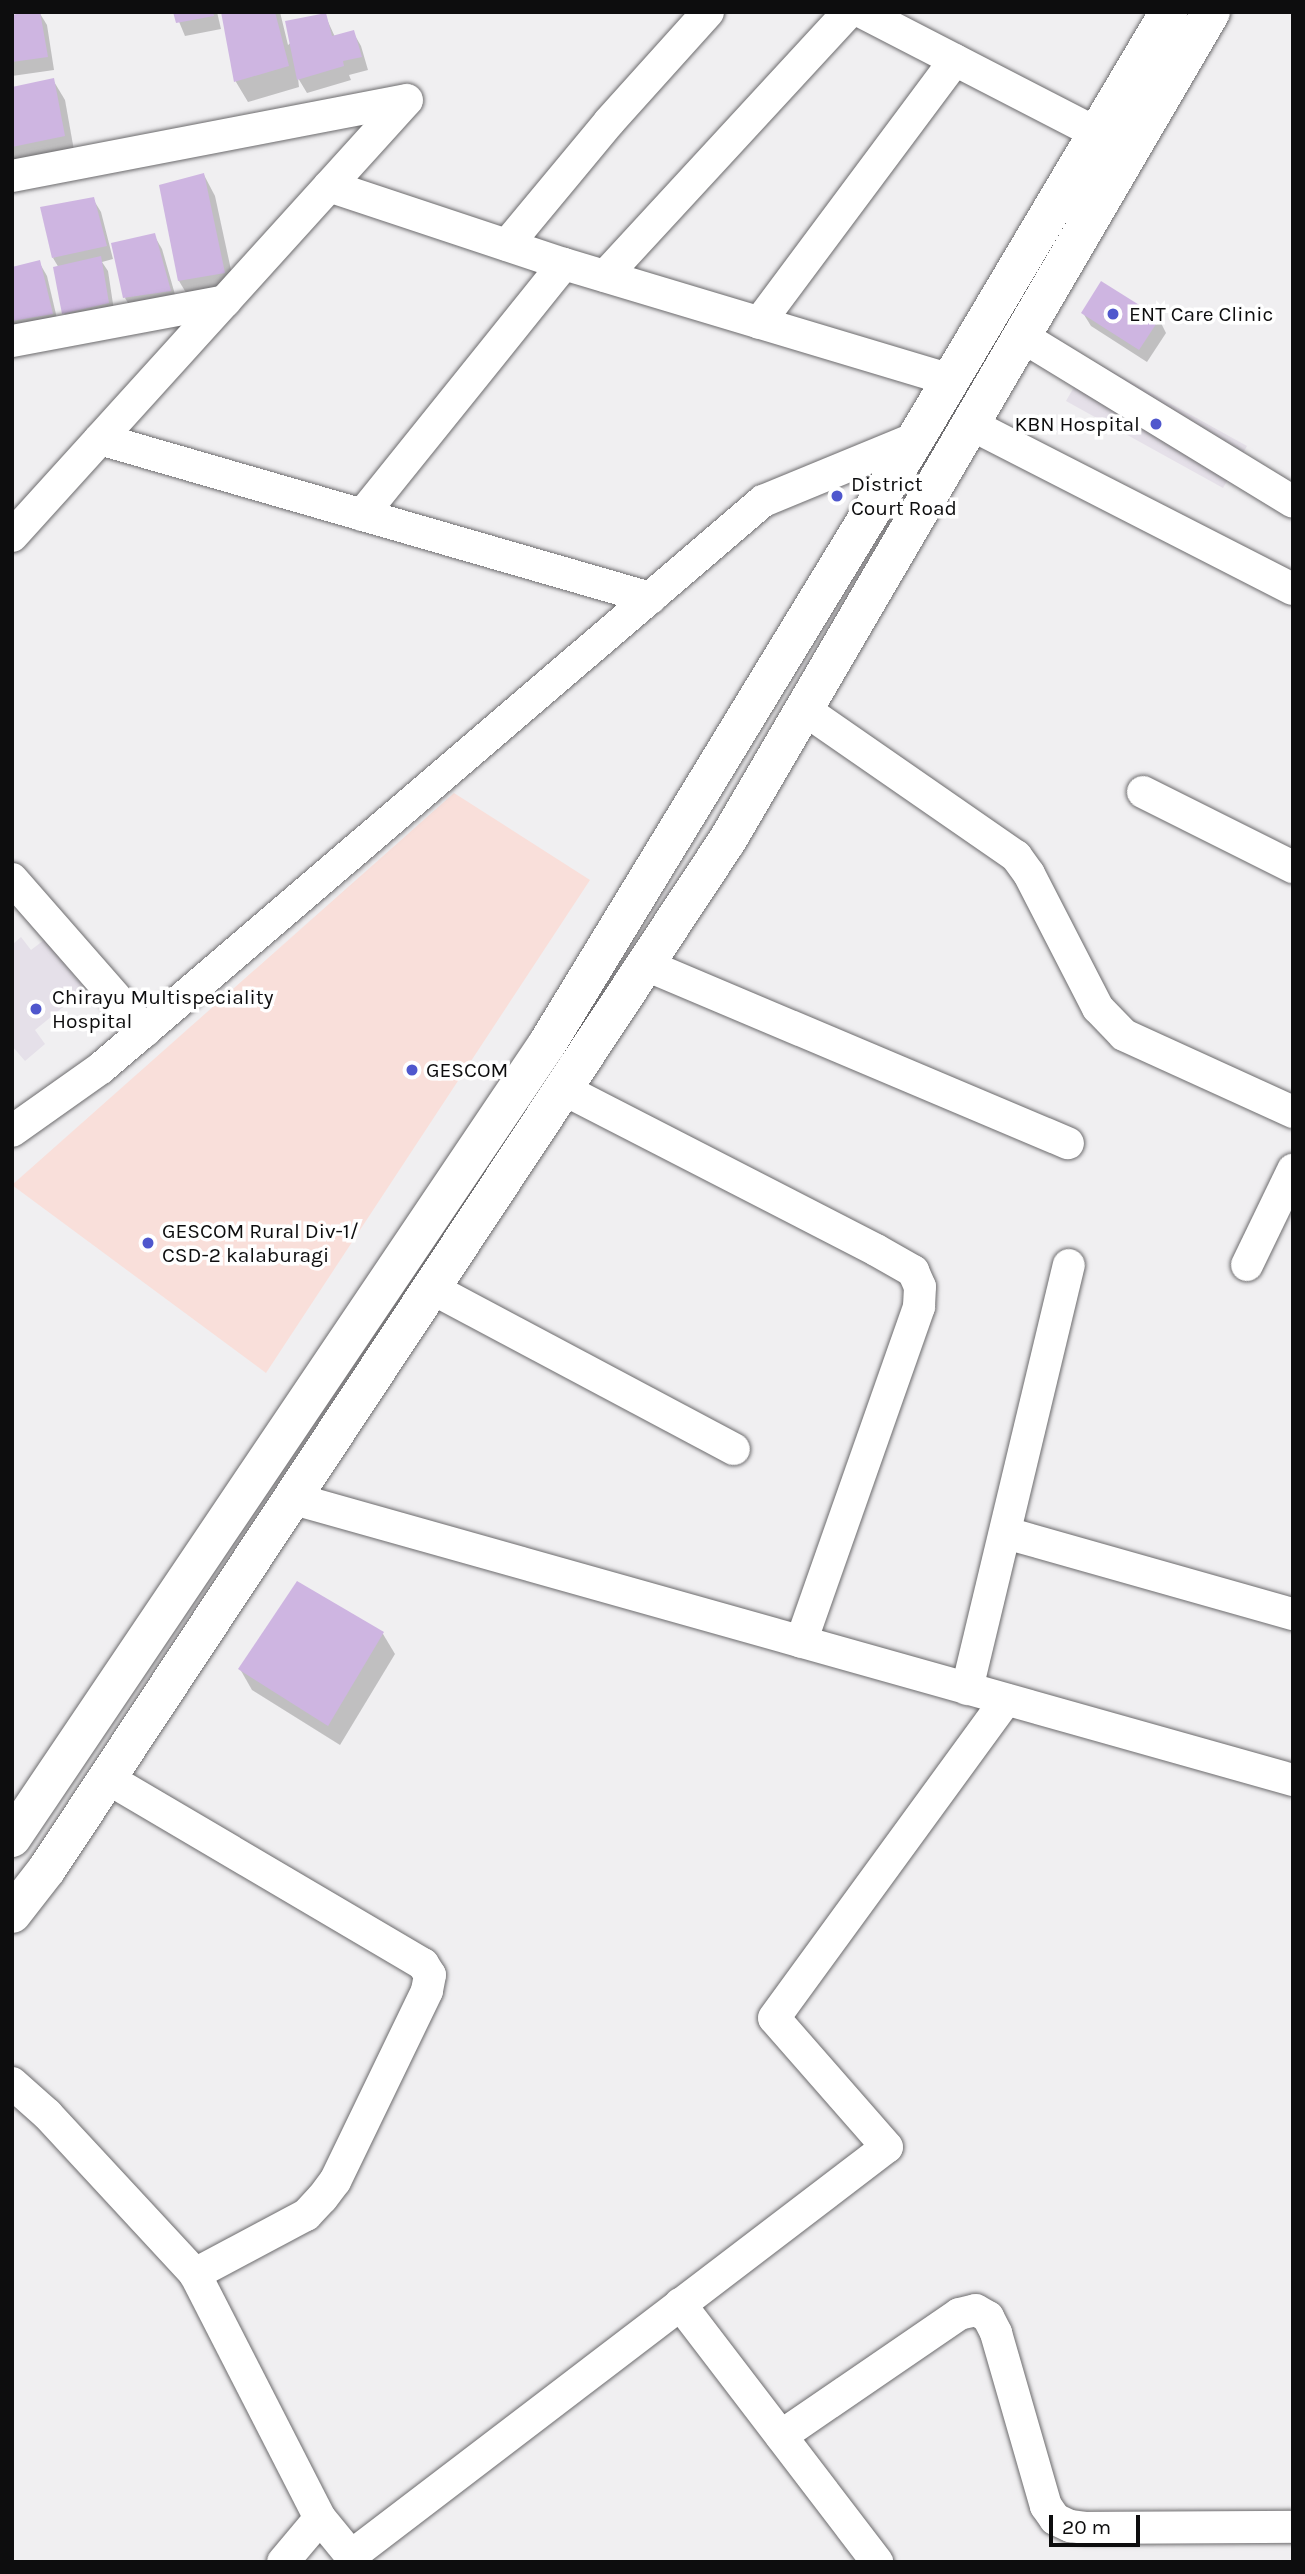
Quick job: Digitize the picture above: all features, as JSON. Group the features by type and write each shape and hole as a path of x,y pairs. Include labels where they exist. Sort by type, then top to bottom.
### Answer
{"main road":[{"path":"12,1838 547,1044 916,438 1169,12"},
{"path":"12,1914 47,1869 727,841 1211,12"}],"street":[{"path":"507,245 608,122 708,12"},
{"path":"605,276 849,12"},
{"path":"862,12 1096,133"},
{"path":"759,323 955,60"},
{"path":"12,176 407,100 12,536"},
{"path":"329,186 564,264 950,380"},
{"path":"362,514 564,264"},
{"path":"12,341 225,301"},
{"path":"1023,337 1293,502"},
{"path":"972,425 1293,589"},
{"path":"13,1129 101,1068 763,501 916,438"},
{"path":"100,439 650,598"},
{"path":"805,710 1016,856 1029,874 1098,1008 1125,1035 1293,1112"},
{"path":"1143,792 1293,867"},
{"path":"12,879 145,1031"},
{"path":"646,965 1068,1143"},
{"path":"563,1089 914,1271 920,1287 919,1307 801,1642"},
{"path":"1247,1265 1293,1170"},
{"path":"967,1689 1069,1265"},
{"path":"430,1288 734,1449"},
{"path":"291,1498 1293,1780"},
{"path":"1006,1533 1293,1614"},
{"path":"12,2083 47,2114 195,2274 320,2518 354,2559 680,2304 887,2147 774,2018 1006,1700"},
{"path":"107,1778 423,1964 430,1975 427,1991 335,2181 322,2198 306,2215 195,2274"},
{"path":"680,2304 877,2562"},
{"path":"781,2436 959,2314 976,2310 988,2317 996,2333 1046,2506 1055,2519 1070,2526 1087,2528 1293,2527"},
{"path":"284,2562 320,2518"}],"shaded area":[{"name":"KBN Hospital","path":"1090,359 1247,446 1223,488 1066,401"},
{"path":"454,793 590,880 266,1373 12,1185"},
{"name":"Chirayu Multispeciality Hospital","path":"21,937 31,950 44,940 85,989 35,1030 45,1044 25,1061 12,1046 12,945"}],"building":[{"path":"40,12 48,57 12,62 12,15"},
{"path":"173,12 213,12 214,16 176,23"},
{"path":"221,12 275,12 289,66 234,82"},
{"path":"326,13 332,36 354,30 362,57 343,61 344,66 297,80 285,21"},
{"path":"54,78 65,136 12,147 12,87"},
{"path":"204,173 225,273 178,281 159,185"},
{"path":"94,197 107,246 52,258 40,207"},
{"path":"155,233 171,291 123,298 111,243"},
{"path":"101,256 109,303 62,314 53,267"},
{"path":"40,260 53,314 12,321 12,267"},
{"path":"1101,281 1160,318 1139,350 1081,313"},
{"path":"297,1581 384,1632 328,1726 238,1669"}],"place":[{"name":"ENT Care Clinic","path":"1113,314"},
{"name":"KBN Hospital","path":"1156,424"},
{"name":"District Court Road","path":"837,496"},
{"name":"Chirayu Multispeciality Hospital","path":"36,1009"},
{"name":"GESCOM","path":"412,1070"},
{"name":"GESCOM Rural Div-1/ CSD-2 kalaburagi","path":"148,1243"}]}
